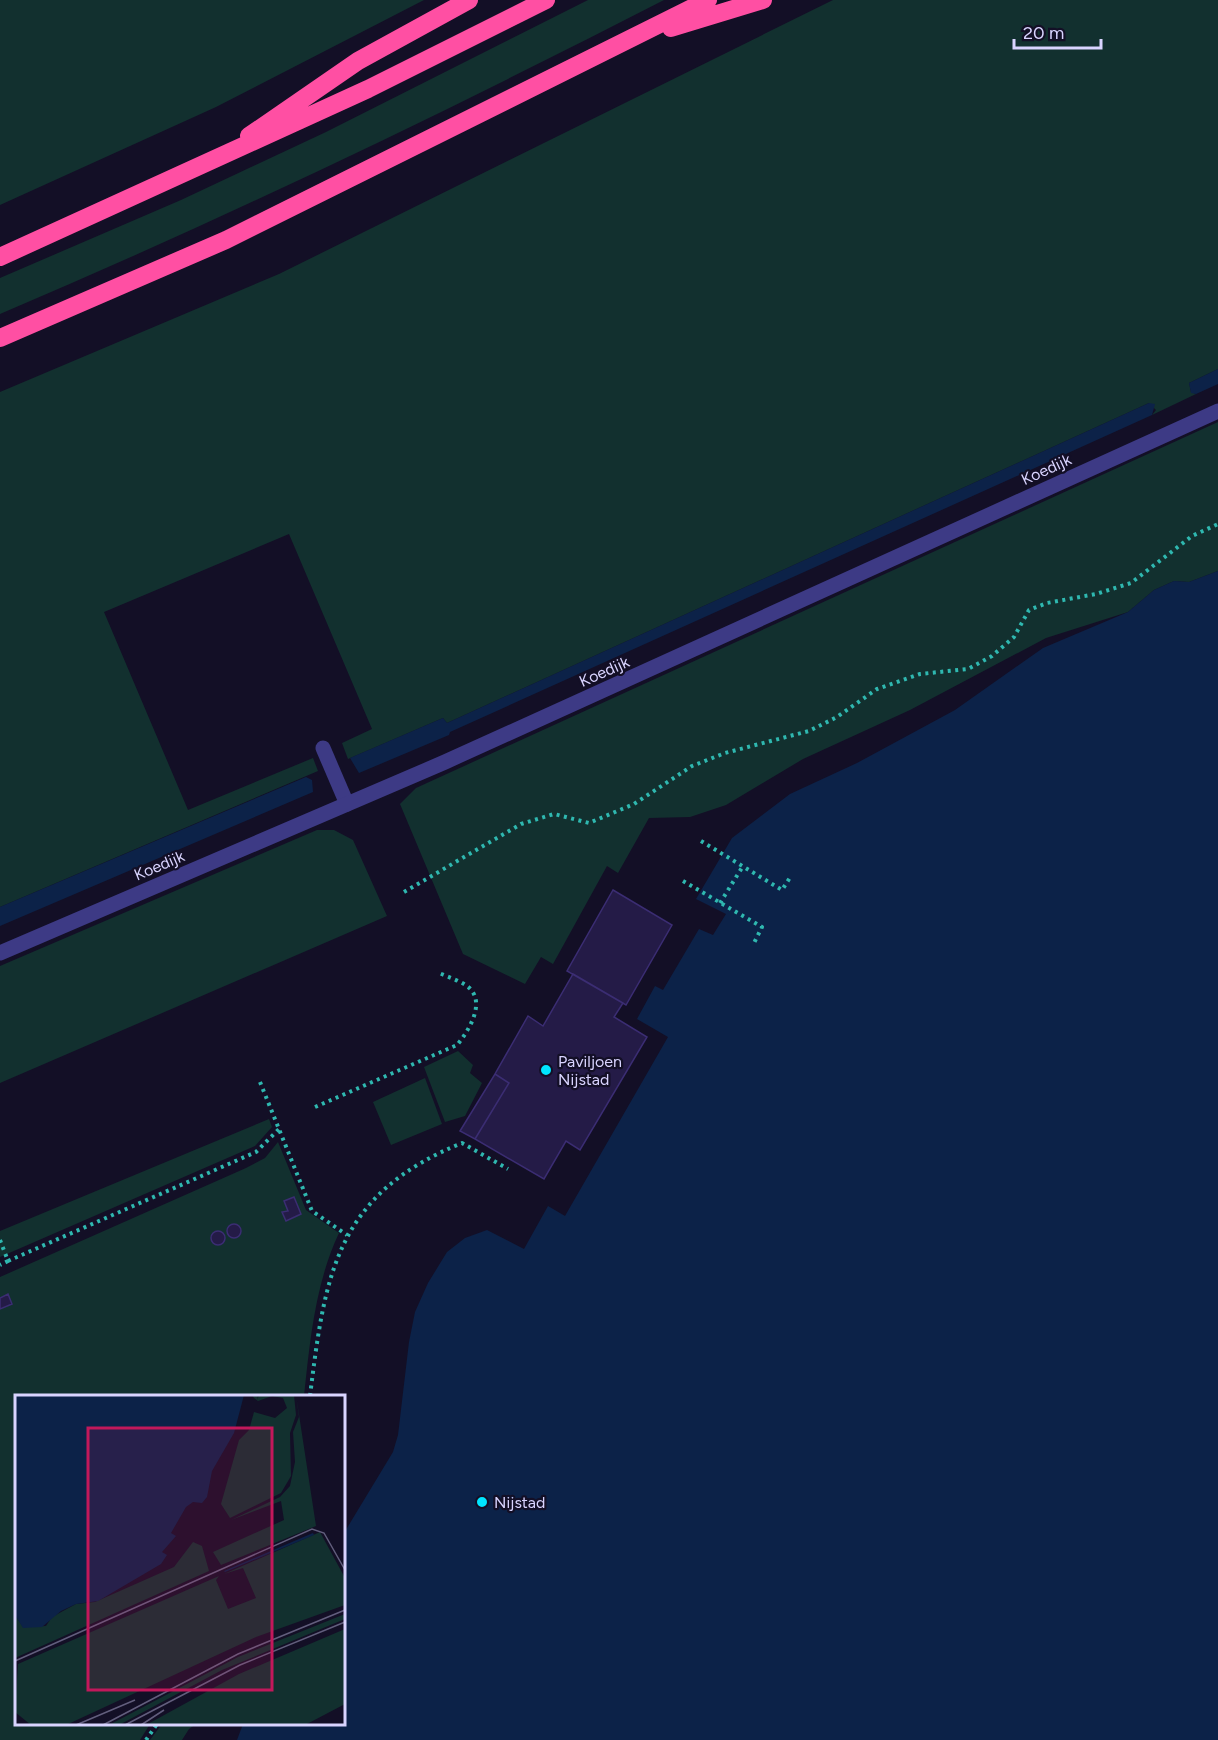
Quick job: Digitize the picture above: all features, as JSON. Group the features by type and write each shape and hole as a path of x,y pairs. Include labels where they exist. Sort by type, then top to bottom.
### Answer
{"highway":[{"path":"207,165 358,61 469,0"},
{"path":"0,257 207,165 368,89 546,0"},
{"path":"0,338 226,240 632,40 708,0"},
{"path":"632,40 763,0"}],"street":[{"name":"Koedijk","path":"0,953 348,804 645,672 1218,411"},
{"path":"323,748 348,804"}],"path":[{"path":"404,892 521,824 554,814 589,824 634,804 692,766 725,753 809,731 837,717 877,689 920,674 968,669 992,656 1014,637 1029,610 1047,603 1096,594 1131,583 1192,536 1218,524"},
{"path":"701,841 782,890 791,876"},
{"path":"720,903 743,866"},
{"path":"683,880 762,927 754,943"},
{"path":"315,1107 457,1045 471,1024 474,996 471,989 437,972"},
{"path":"260,1082 312,1211 348,1235"},
{"path":"0,1265 256,1152 279,1130"},
{"path":"310,1395 325,1292 340,1248 362,1212 380,1191 416,1164 462,1143 508,1168"},
{"path":"0,1240 8,1261"},
{"path":"146,1740 157,1725"}],"green space":[{"path":"0,0 424,0 216,107 0,205"},
{"path":"588,0 664,0 335,163 0,314 0,278 181,200 326,132"},
{"path":"833,0 1218,0 1218,369 1189,383 1191,392 1196,394 1152,415 1156,410 1149,403 447,723 443,718 348,759 342,743 372,729 289,534 104,612 188,810 313,758 318,771 0,907 0,392 279,274"},
{"path":"1218,422 1218,571 1189,582 1174,581 1154,590 1128,612 1046,638 910,710 803,759 726,805 690,817 649,818 618,873 607,866 553,964 541,957 525,984 463,954 400,804 416,788"},
{"path":"317,830 334,830 353,840 387,916 0,1083 0,966"},
{"path":"458,1051 473,1065 470,1073 482,1083 465,1116 445,1122 424,1067"},
{"path":"425,1078 442,1124 391,1145 373,1102"},
{"path":"269,1119 272,1127 255,1146 0,1257 0,1231"},
{"path":"278,1142 306,1210 339,1233 319,1292 311,1334 304,1395 15,1395 15,1725 149,1725 140,1740 0,1740 0,1277 265,1158"},
{"path":"161,1725 195,1725 182,1740 150,1740"}],"water":[{"path":"1218,369 1218,384 1196,394 1191,393 1189,383"},
{"path":"1149,403 1155,404 1152,415 450,732 449,735 359,773 350,758 443,718 447,723"},
{"name":"Nijstad","path":"1218,571 1218,1740 237,1740 243,1725 345,1725 345,1531 393,1452 398,1435 409,1342 415,1312 428,1283 447,1252 465,1238 487,1230 524,1249 548,1206 565,1216 668,1037 637,1019 655,986 663,990 699,929 713,935 726,914 696,899 732,838 790,794 857,763 955,710 1043,648 1128,612 1154,590 1174,581 1189,582"},
{"path":"306,777 312,780 313,792 0,926 0,907"}],"building":[{"path":"613,890 672,925 626,1005 567,971"},
{"path":"573,974 623,1003 614,1017 647,1037 580,1150 566,1141 544,1179 475,1139 509,1083 495,1074 528,1016 543,1026"},
{"path":"495,1074 509,1083 475,1139 460,1131"},
{"path":"294,1197 301,1214 286,1221 282,1212 288,1211 284,1201"},
{"path":"234,1224 239,1226 241,1231 239,1236 234,1238 229,1236 227,1231 229,1226"},
{"path":"218,1231 223,1233 225,1238 223,1243 218,1245 213,1243 211,1238 213,1233"},
{"path":"8,1294 12,1304 0,1309 0,1298"}],"place":[{"name":"Paviljoen Nijstad","path":"546,1070"},
{"name":"Nijstad","path":"482,1502"}]}
